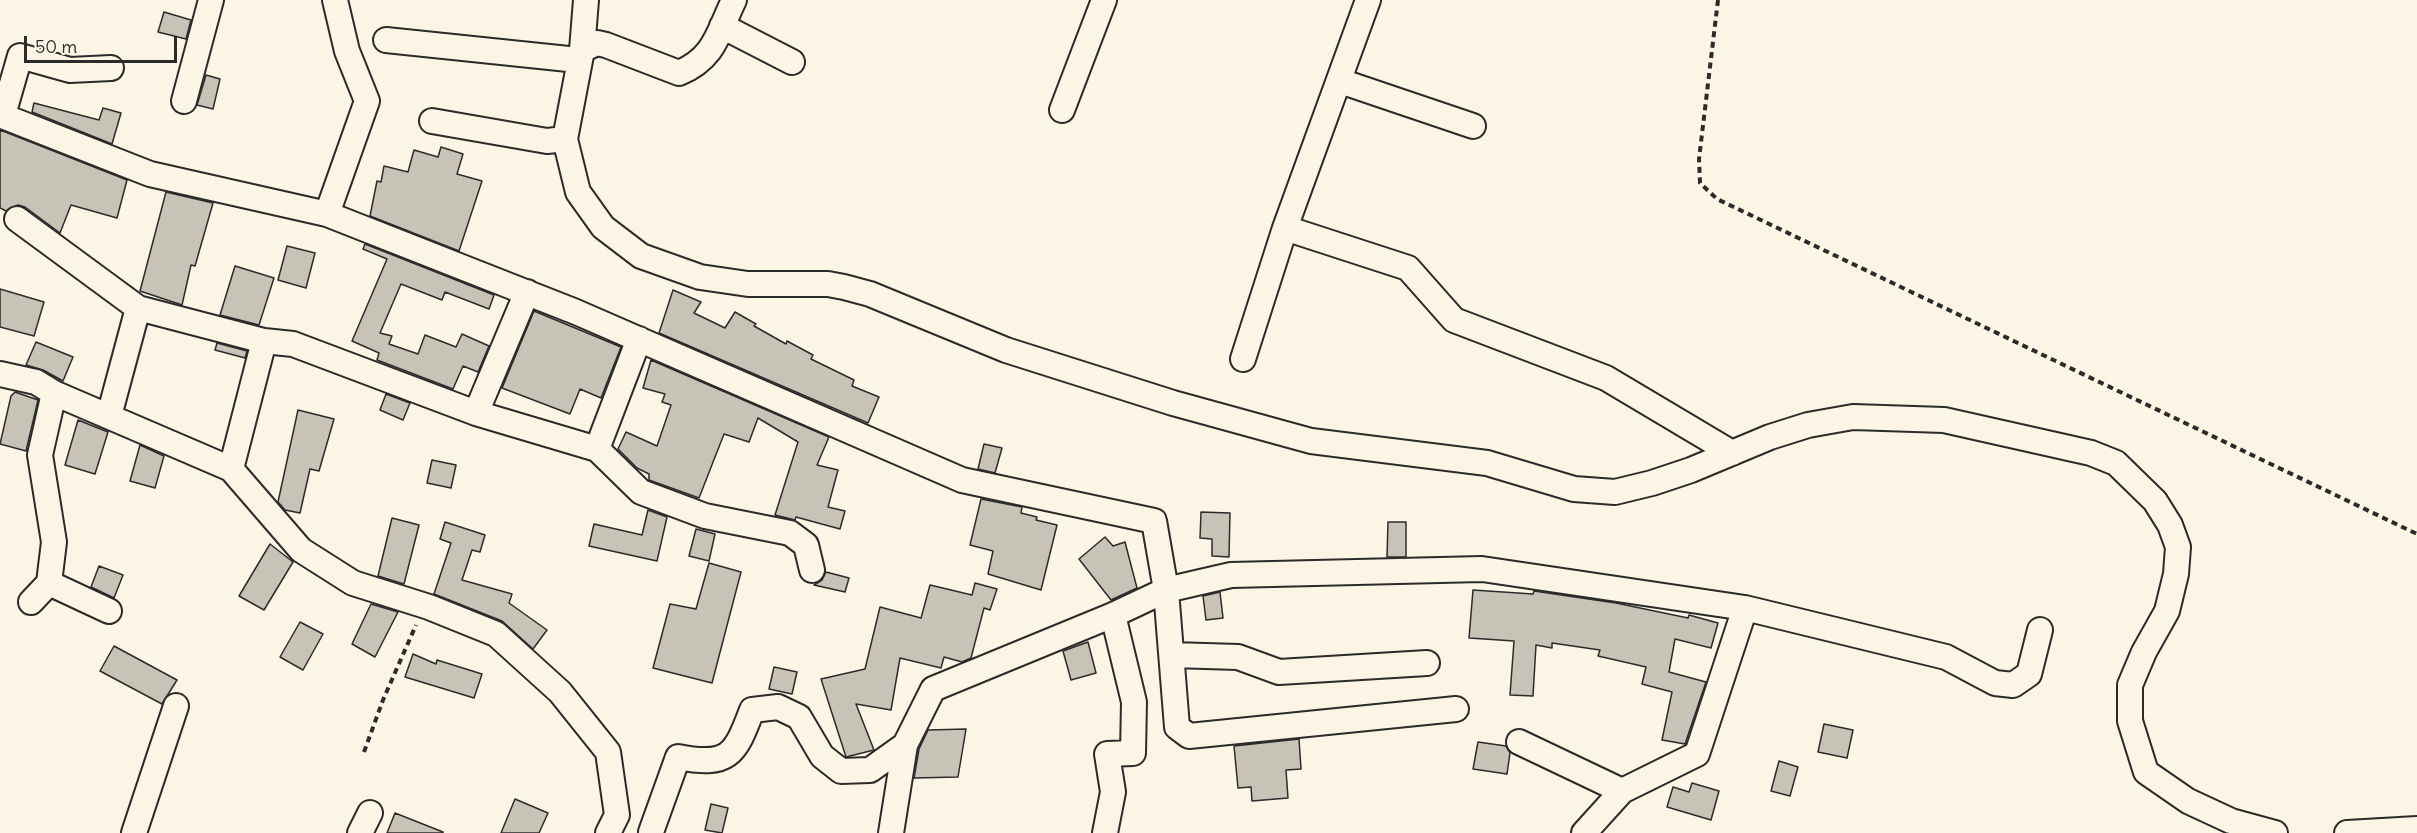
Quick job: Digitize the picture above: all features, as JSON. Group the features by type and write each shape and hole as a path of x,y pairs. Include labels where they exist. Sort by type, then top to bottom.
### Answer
{"street":[{"path":"184,101 211,0"},
{"path":"327,214 367,100 347,51 334,0"},
{"path":"583,0 580,55 565,139 578,192 603,227 640,256 700,277 748,284 828,284 844,287 870,294 1006,350 1185,406 1311,441 1487,463 1574,489 1615,492 1691,470 1808,425 1853,417 1944,420 2091,453 2116,463 2155,501 2170,525 2178,547 2176,574 2167,611 2144,652 2130,685 2130,721 2146,772 2188,801 2231,820 2276,833"},
{"path":"386,40 580,55 597,43 679,73 696,66 709,54 734,0"},
{"path":"1062,110 1104,0"},
{"path":"1243,359 1286,228 1368,0"},
{"path":"722,26 792,62"},
{"path":"111,68 70,70 20,56 2,115 150,174 327,214 527,292 962,480 1154,521 1166,590 1177,727 1189,736 1456,709"},
{"path":"1340,81 1473,126"},
{"path":"432,121 547,141 565,139"},
{"path":"17,219 138,308 264,341 293,344 476,413 597,449 642,492 705,516 790,533 806,545 812,570"},
{"path":"1286,228 1408,268 1454,320 1606,378 1732,453"},
{"path":"476,413 527,292"},
{"path":"109,416 138,308"},
{"path":"597,449 639,339"},
{"path":"231,469 264,341"},
{"path":"0,374 36,382 54,393 231,469 302,550 353,583 425,606 496,634 560,692 608,752 612,824 651,833 678,757 696,761 720,760 739,745 752,710 778,707 799,717 822,756 842,771 870,770 905,745"},
{"path":"31,602 49,583 54,542 40,455 54,393"},
{"path":"891,833 905,745 933,689 1113,615 1166,590 1231,575 1482,569 1745,608 1946,657 1995,683 2013,685 2029,674 2040,630"},
{"path":"49,583 109,611"},
{"path":"1584,833 1622,791 1697,754 1745,608"},
{"path":"1105,833 1113,792 1107,754 1132,753 1134,702 1113,615"},
{"path":"1172,655 1238,657 1279,672 1427,663"},
{"path":"134,833 176,706"},
{"path":"1518,742 1622,791"},
{"path":"2347,833 2417,829"}],"path":[{"path":"1718,0 1699,159 1700,183 1717,199 2417,534"},
{"path":"363,752 383,700 425,606"}],"building":[{"path":"164,12 191,20 186,39 158,32"},
{"path":"206,75 220,79 213,109 197,105"},
{"path":"34,103 99,120 103,108 121,113 112,144 32,112"},
{"path":"0,130 127,180 117,218 71,205 60,233 25,207 18,205 6,211 0,208"},
{"path":"441,147 463,154 457,174 482,181 459,251 370,216 377,181 381,182 384,166 408,172 414,150 438,157"},
{"path":"166,192 213,203 195,266 191,265 182,305 140,291"},
{"path":"365,244 494,295 489,309 445,292 442,300 401,284 380,333 392,336 389,344 418,354 425,335 456,347 462,334 489,346 478,372 463,366 453,389 377,360 379,353 352,341 387,259 363,249"},
{"path":"287,246 315,253 306,288 278,280"},
{"path":"235,266 274,278 259,325 220,315"},
{"path":"0,289 44,302 34,336 0,327"},
{"path":"673,290 701,302 694,313 725,328 735,312 786,344 787,341 813,355 811,359 854,380 852,386 879,397 868,423 659,333"},
{"path":"534,311 621,347 601,398 580,389 570,414 502,388"},
{"path":"36,342 73,357 63,381 43,370 26,365"},
{"path":"217,343 247,351 245,358 215,350"},
{"path":"651,360 829,437 817,465 838,470 828,507 845,511 840,529 796,517 795,520 775,515 798,442 758,418 749,442 724,434 699,498 649,480 649,474 637,468 618,449 626,432 657,446 671,405 662,402 665,394 643,388"},
{"path":"15,392 38,400 26,451 0,444 11,396"},
{"path":"386,394 410,403 403,420 380,410"},
{"path":"298,410 334,419 319,471 310,469 300,513 285,510 278,502"},
{"path":"78,420 108,432 95,474 65,465"},
{"path":"984,444 1002,448 995,473 978,469"},
{"path":"140,445 164,456 155,488 130,481"},
{"path":"432,460 456,465 451,488 427,483"},
{"path":"981,499 1022,507 1021,513 1037,517 1036,520 1057,525 1041,590 988,574 993,551 970,545"},
{"path":"648,510 667,517 657,561 589,546 594,524 642,535"},
{"path":"1201,512 1230,513 1229,557 1212,556 1212,539 1200,538"},
{"path":"392,518 419,525 404,584 378,576"},
{"path":"445,522 485,535 480,552 472,550 462,580 512,594 509,603 547,630 533,649 502,621 434,594 451,543 440,539"},
{"path":"1388,522 1406,522 1406,557 1387,557"},
{"path":"696,529 715,534 709,561 689,556"},
{"path":"1105,537 1113,546 1125,542 1137,588 1111,600 1079,559"},
{"path":"270,544 293,562 264,610 239,596"},
{"path":"709,563 741,572 712,683 653,668 670,604 696,609"},
{"path":"99,566 123,575 114,598 91,587"},
{"path":"826,572 849,578 845,592 814,585 822,580"},
{"path":"975,583 997,589 990,610 984,608 971,658 962,662 944,657 941,668 900,658 891,710 856,704 874,750 846,757 821,679 865,669 880,607 921,618 930,585 972,595"},
{"path":"1473,590 1533,594 1534,591 1616,603 1688,618 1689,615 1718,623 1711,648 1675,639 1669,672 1706,682 1685,744 1662,740 1672,692 1642,684 1646,667 1598,656 1600,650 1552,643 1552,648 1536,645 1533,696 1510,695 1514,641 1469,638"},
{"path":"1220,592 1223,618 1206,620 1203,596"},
{"path":"371,604 398,612 375,657 352,644"},
{"path":"300,622 323,634 303,670 280,657"},
{"path":"1088,642 1096,673 1071,680 1063,651"},
{"path":"114,646 177,680 162,704 100,671"},
{"path":"413,654 436,664 437,660 482,674 474,698 405,677"},
{"path":"774,667 797,672 792,694 769,689"},
{"path":"1824,724 1853,730 1847,758 1818,752"},
{"path":"966,729 958,777 914,778 919,749 928,730"},
{"path":"1299,739 1301,769 1286,770 1288,798 1252,801 1251,787 1238,788 1234,746"},
{"path":"1478,742 1506,746 1510,753 1507,774 1473,769"},
{"path":"1779,761 1798,767 1790,796 1771,791"},
{"path":"1692,783 1719,791 1711,820 1667,807 1673,787 1689,792"},
{"path":"515,799 548,813 539,833 501,833"},
{"path":"711,804 728,808 722,833 705,830"},
{"path":"395,813 443,832 443,833 387,833"}]}
